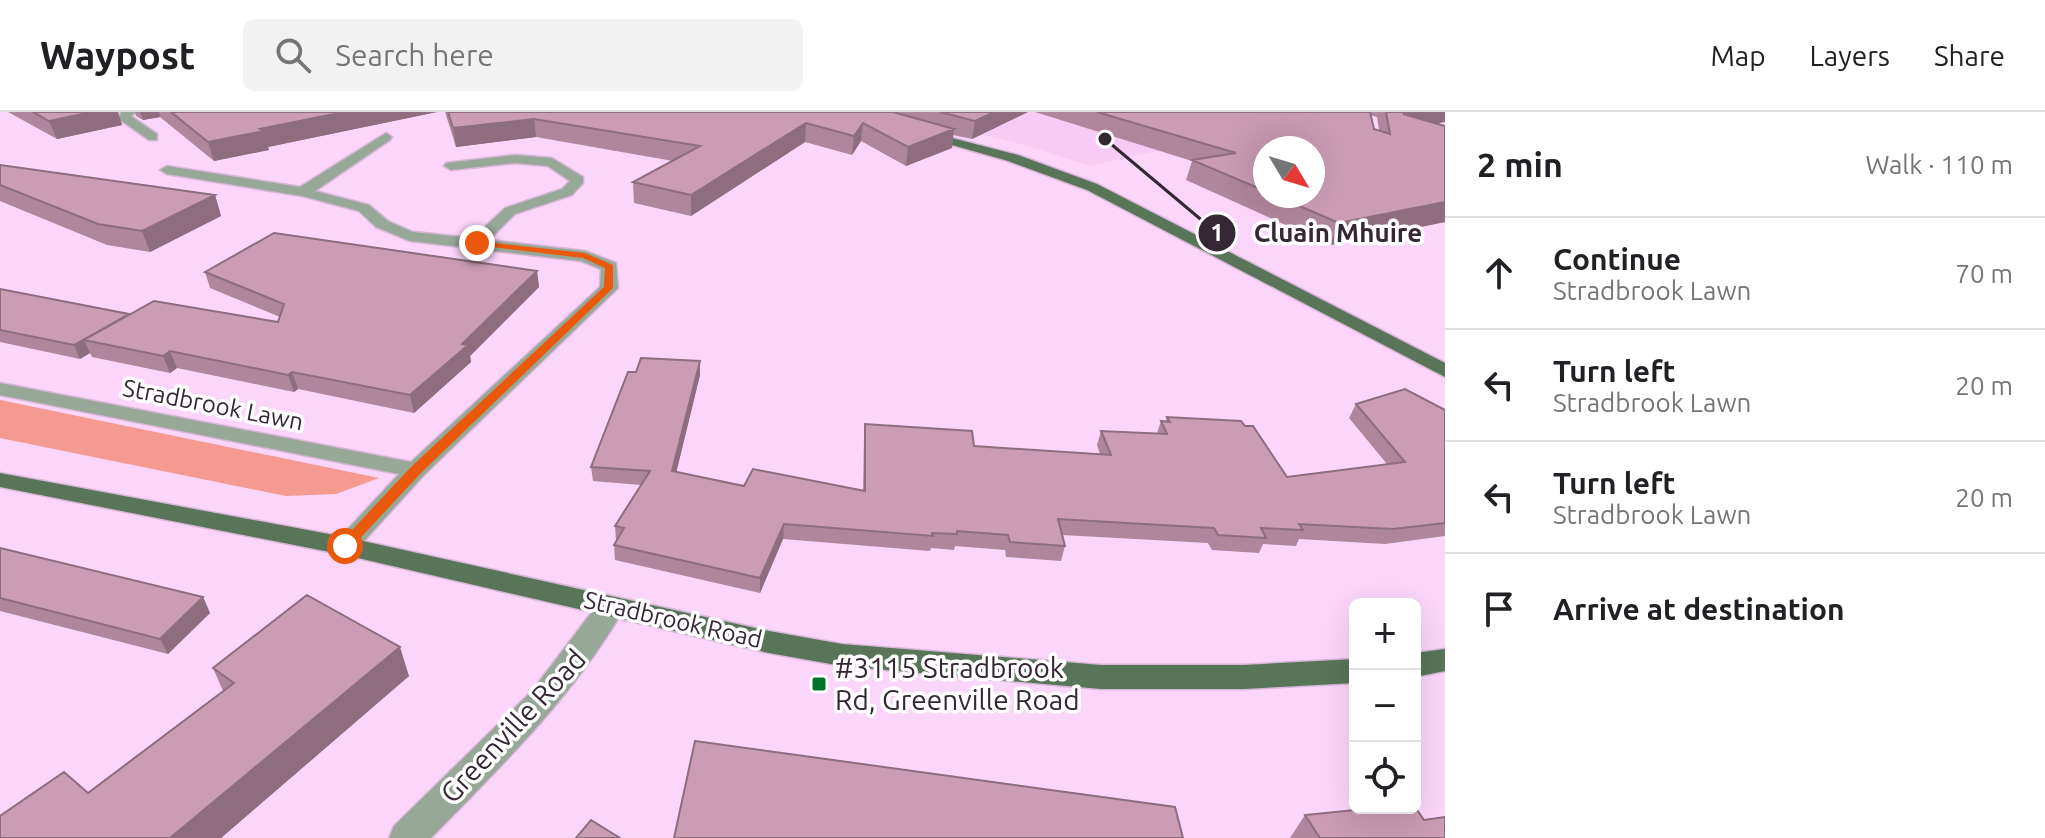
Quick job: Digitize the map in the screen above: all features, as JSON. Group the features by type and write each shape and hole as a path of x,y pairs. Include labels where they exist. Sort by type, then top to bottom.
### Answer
{"main road":[{"path":"899,126 1013,158 1092,187 1445,371"},
{"name":"Stradbrook Road","path":"0,480 345,546 611,607 842,655 990,670 1149,677 1349,671"},
{"path":"1421,664 1445,660"}],"street":[{"path":"130,112 123,116 153,137"},
{"path":"303,192 386,137"},
{"path":"451,166 515,159 552,162 578,180 567,192 510,211 477,243"},
{"path":"167,170 303,192 364,208 382,224 410,236 585,256 610,267 609,288 416,470 345,546"},
{"name":"Stradbrook Lawn","path":"0,389 416,470"},
{"name":"Greenville Road","path":"407,838 536,706 587,647 611,607"}],"shaded area":[{"path":"888,112 1139,112 1222,136 1090,166 1017,143"},
{"path":"0,400 379,478 336,494 286,496 0,438"}],"building":[{"path":"33,112 92,112 49,121"},
{"path":"171,112 344,112 208,142"},
{"path":"448,112 893,112 954,129 908,147 863,123 854,136 806,123 691,195 633,182 700,146 534,119 453,128"},
{"path":"940,112 994,112 975,121"},
{"path":"1097,112 1370,112 1374,129 1390,134 1386,112 1413,112 1403,114 1445,126 1445,202 1339,223 1304,208 1325,208 1325,136 1253,136 1253,186 1192,160 1236,153"},
{"path":"0,165 215,195 142,231 98,224 0,185"},
{"path":"274,233 537,271 462,344 468,345 410,395 170,351 163,356 84,340 154,301 278,322 284,304 205,272"},
{"path":"0,289 129,314 74,345 0,330"},
{"path":"641,358 700,361 672,471 744,486 753,469 865,491 865,424 972,431 974,446 1111,455 1101,431 1167,434 1161,421 1170,422 1167,417 1241,421 1245,426 1253,426 1287,477 1405,462 1356,404 1405,389 1445,410 1445,523 1393,529 1299,524 1303,530 1261,528 1266,538 1218,535 1214,528 1058,519 1065,546 1010,542 1008,535 957,531 957,534 932,533 933,536 784,524 760,578 614,545 624,528 615,526 650,471 591,467 628,372 636,372"},
{"path":"0,548 203,597 160,639 0,598"},
{"path":"307,595 400,647 170,838 0,838 0,816 64,772 88,793 234,683 213,668"},
{"path":"695,741 1175,807 1183,838 674,838"},
{"path":"1349,811 1349,814 1420,814 1424,820 1445,817 1445,838 1320,838 1305,815"},
{"path":"591,820 620,838 576,838"}],"place":[{"name":"Cluain Mhuire","path":"1105,139"},
{"name":"#3115 Stradbrook Rd, Greenville Road","path":"819,684"}],"route":[{"path":"345,546 416,470 609,288 610,267 585,256 477,243"}]}
